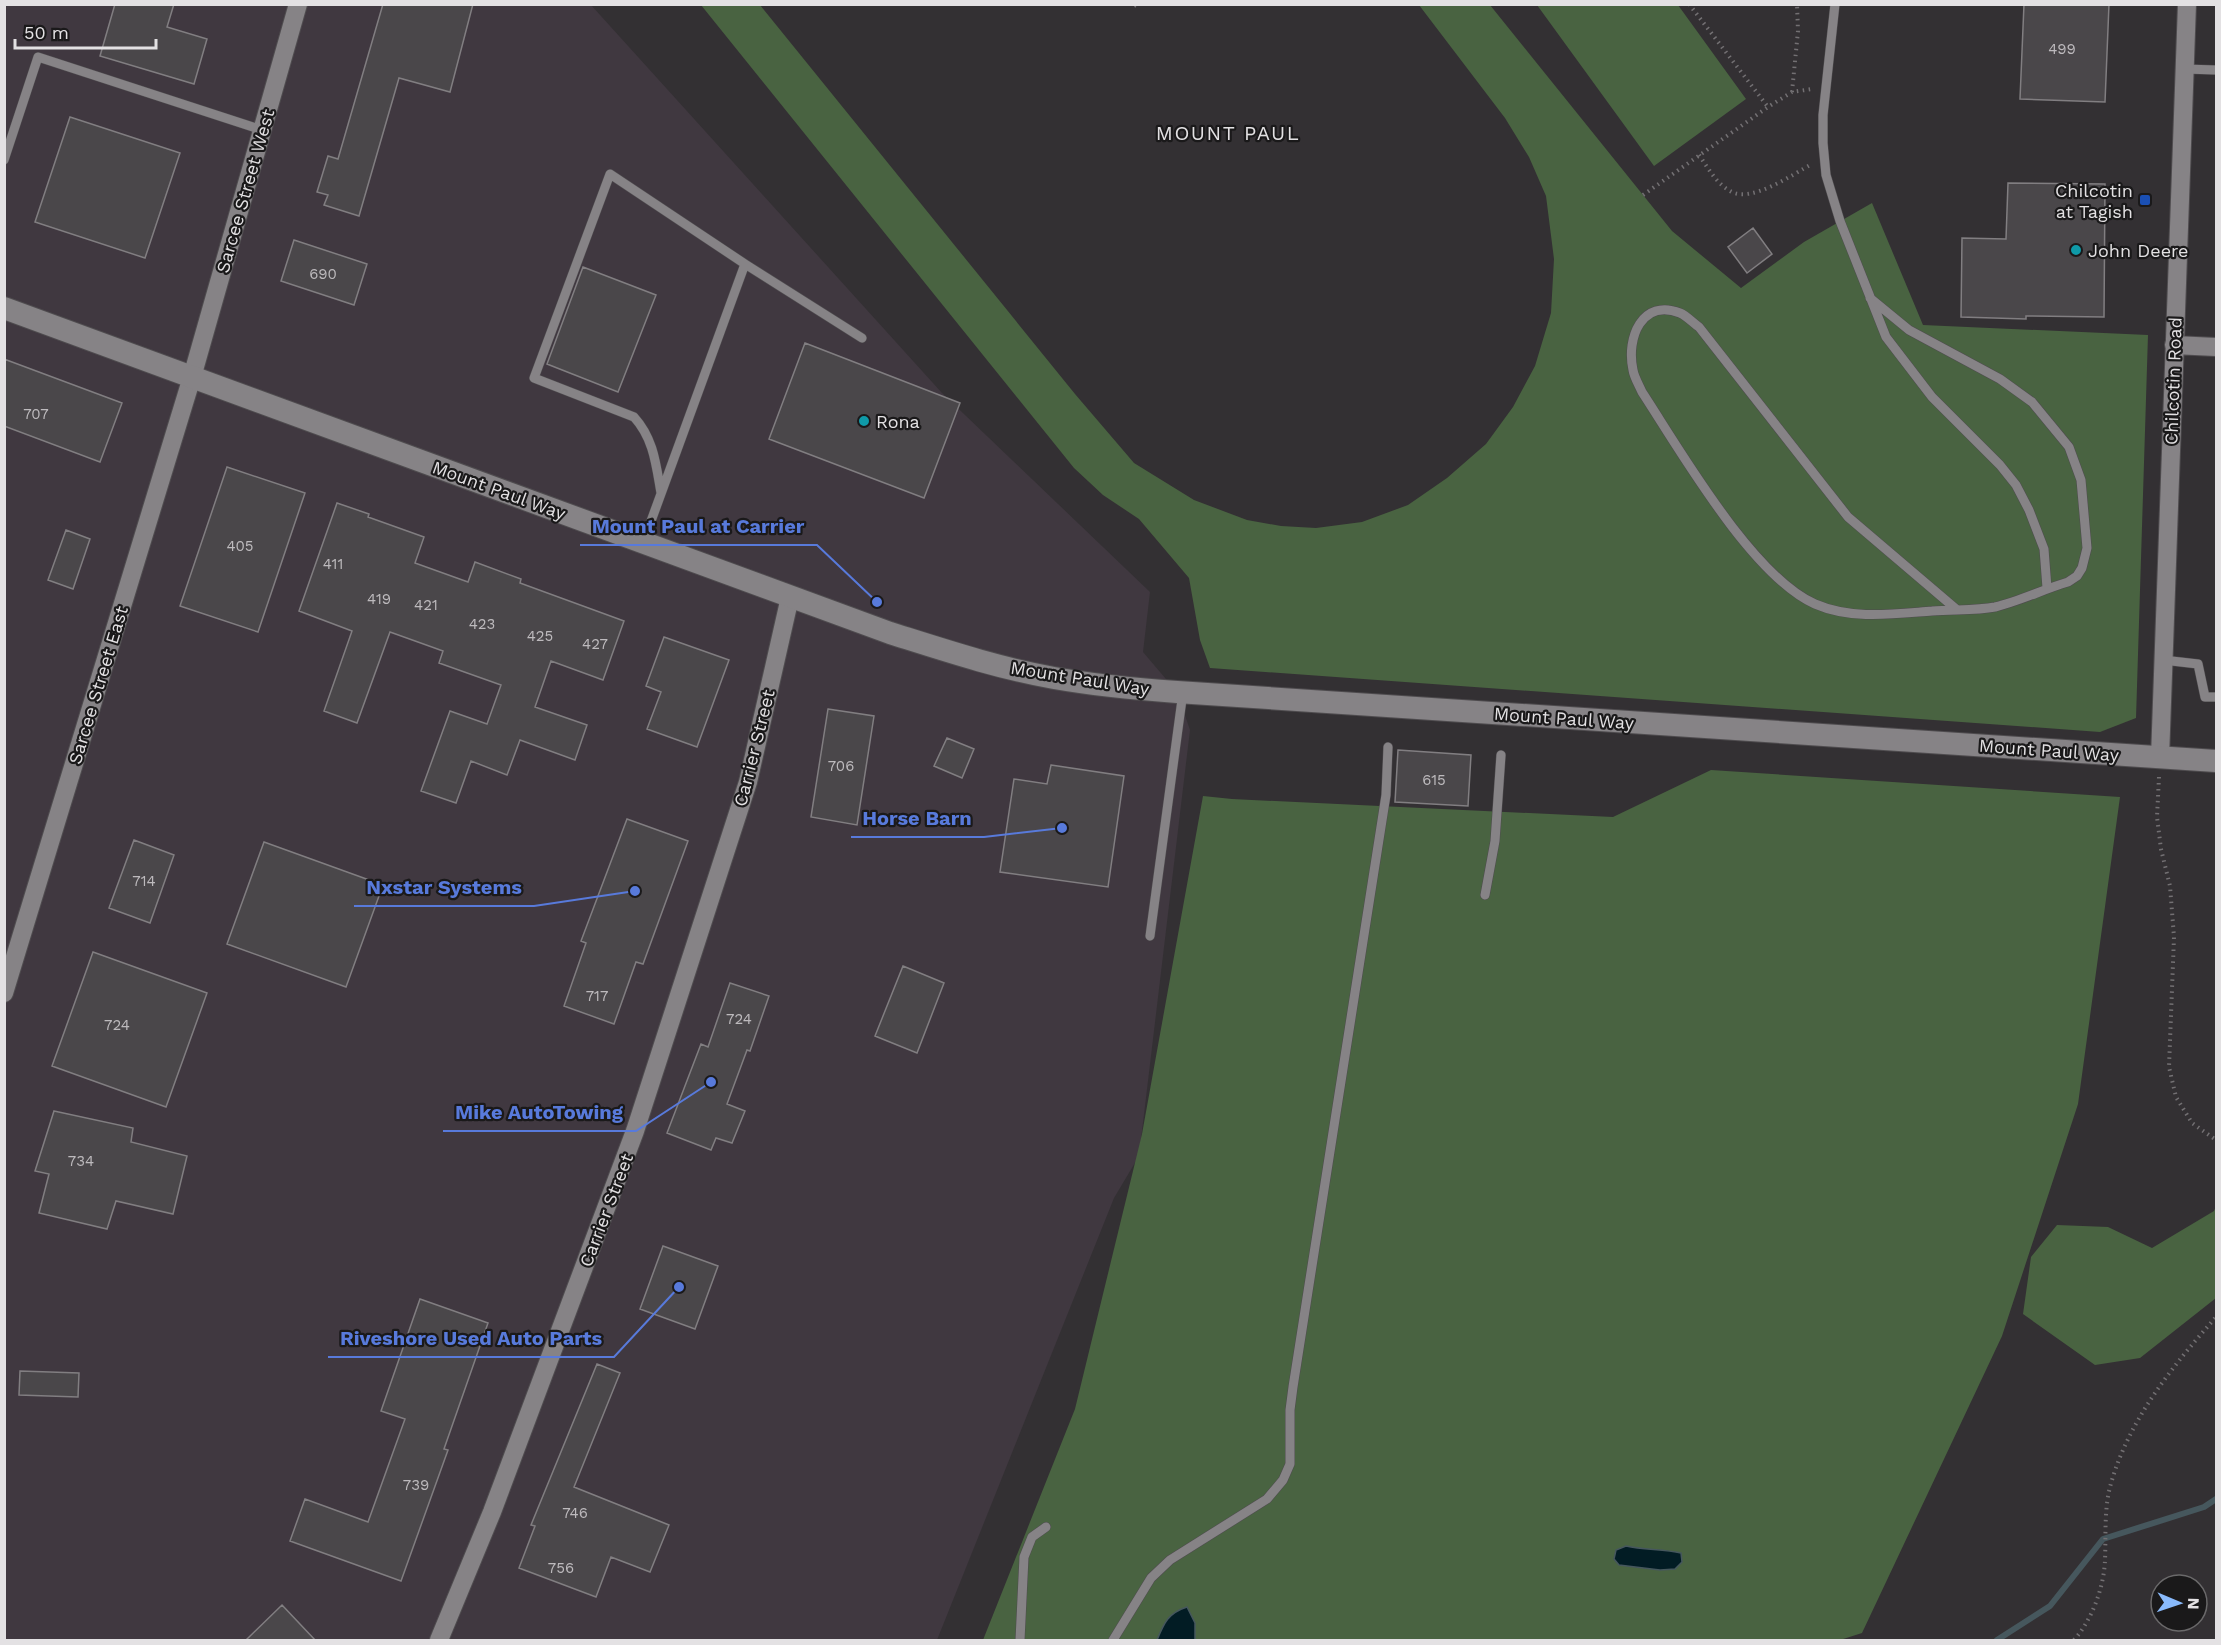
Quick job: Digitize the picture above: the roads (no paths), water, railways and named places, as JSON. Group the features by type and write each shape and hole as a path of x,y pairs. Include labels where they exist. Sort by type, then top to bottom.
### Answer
{"street":[{"name":"Sarcee Street West","path":"192,377 298,4"},
{"name":"Chilcotin Road","path":"2160,758 2187,4"},
{"name":"Mount Paul Way","path":"4,308 890,633 978,661 1052,678 1184,692 2217,761"},
{"path":"2174,345 2217,347"},
{"name":"Sarcee Street East","path":"4,993 192,377"},
{"name":"Carrier Street","path":"439,1641 492,1512 635,1131 748,782 790,597"}],"lane":[{"path":"1835,4 1823,115 1823,158 1840,221 1886,337 1932,397 2000,465 2016,485 2029,510 2044,549 2047,588"},
{"path":"4,160 38,57 262,130"},
{"path":"2185,69 2217,70"},
{"path":"662,493 653,449 644,428 634,417 534,378 610,174 862,338"},
{"path":"643,543 745,264"},
{"path":"1870,298 1909,330 2000,379 2032,402 2069,447 2082,480 2087,548 2082,568 2077,576 2068,582 1993,607 1858,615 1816,605 1800,596 1773,573 1718,507 1642,392 1633,370 1631,348 1637,326 1650,312 1666,310 1682,314 1699,327 1848,517 1956,609"},
{"path":"2163,660 2198,664 2205,697 2217,697"},
{"path":"1150,936 1184,692"},
{"path":"1113,1641 1151,1578 1170,1560 1267,1499 1283,1480 1290,1464 1290,1410 1293,1387 1386,795 1388,747"},
{"path":"1485,895 1495,841 1501,755"},
{"path":"1020,1641 1024,1557 1032,1537 1046,1527"}],"water":[{"path":"1626,1546 1681,1553 1682,1562 1675,1569 1660,1570 1619,1565 1614,1559 1616,1550"},
{"path":"1187,1607 1195,1623 1195,1640 1157,1640 1168,1619 1175,1612"}],"waterway":[{"path":"1997,1640 2050,1606 2103,1539 2204,1507 2216,1499"}],"place":[{"name":"Chilcotin at Tagish","path":"2145,200"},
{"name":"John Deere","path":"2076,250"},
{"name":"Rona","path":"864,421"},
{"name":"Mount Paul at Carrier","path":"877,602"},
{"name":"Horse Barn","path":"1062,828"},
{"name":"Nxstar Systems","path":"635,891"},
{"name":"Mike AutoTowing","path":"711,1082"},
{"name":"Riveshore Used Auto Parts","path":"679,1287"}],"district":[{"name":"MOUNT PAUL","path":"1228,133"}]}
